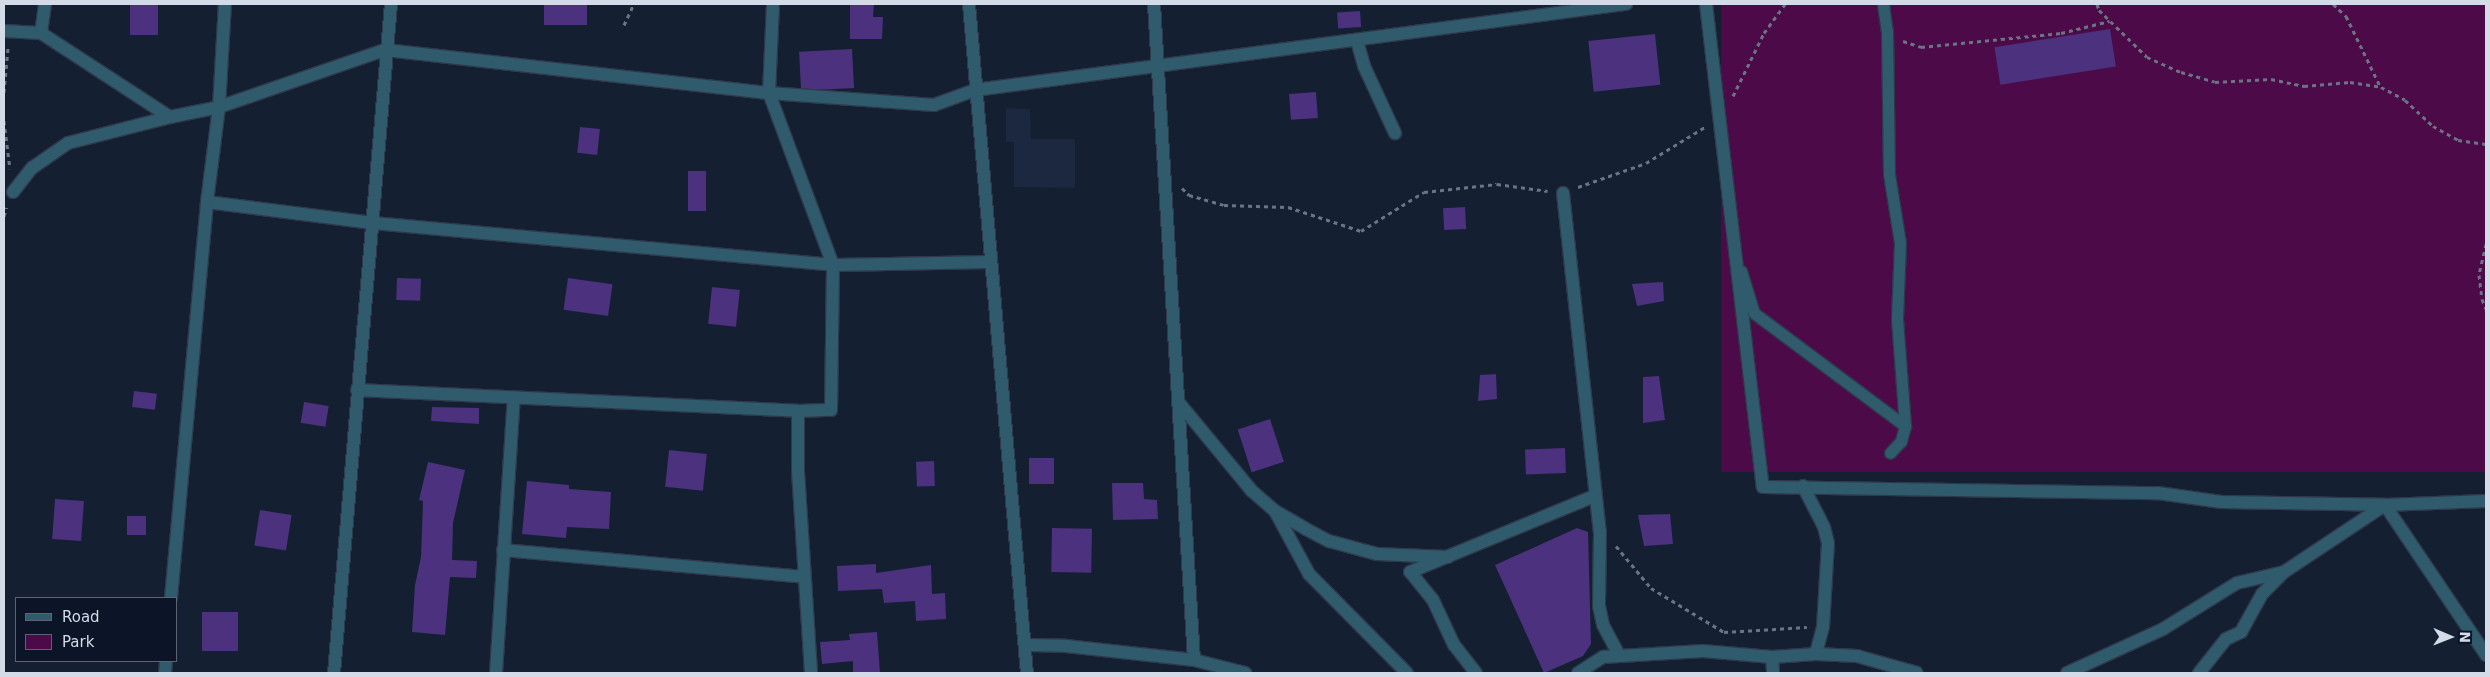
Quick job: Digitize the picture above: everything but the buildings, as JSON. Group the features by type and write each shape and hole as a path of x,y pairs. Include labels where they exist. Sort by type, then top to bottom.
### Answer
{"street":[{"path":"41,33 45,4"},
{"path":"171,597 207,202 219,107 225,4"},
{"path":"334,673 356,390 372,224 385,50 391,4"},
{"path":"356,390 798,411 831,410 833,266 769,93 773,4"},
{"path":"969,4 989,262 1027,645 1027,673"},
{"path":"1154,4 1156,69 1180,404 1194,660"},
{"path":"13,192 32,168 68,143 170,117 219,107 385,50 769,93 934,105 975,90 1156,69 1356,41 1543,8 1626,4"},
{"path":"1706,4 1718,120 1739,264 1763,486 2158,493 2221,502 2386,505 2486,501"},
{"path":"7,31 41,33 170,117"},
{"path":"1356,41 1364,66 1395,133"},
{"path":"1563,193 1594,496 1600,532 1599,606 1603,625 1619,655"},
{"path":"207,202 372,224 833,266 989,262"},
{"path":"496,673 514,398"},
{"path":"1180,404 1252,491 1274,511 1329,541 1377,554 1448,557"},
{"path":"798,411 804,577 811,673"},
{"path":"1803,486 1824,527 1828,542 1823,627 1816,654"},
{"path":"1476,673 1454,645 1433,600 1410,572 1594,496"},
{"path":"2199,673 2226,639 2241,632 2262,594 2284,572 2386,505"},
{"path":"2386,505 2486,655"},
{"path":"1274,511 1309,574 1408,673"},
{"path":"503,550 804,577"},
{"path":"2067,673 2163,629 2237,583 2284,572"},
{"path":"1027,645 1066,646 1194,660 1245,673"},
{"path":"1578,673 1603,657 1703,651 1772,657 1816,654 1857,656 1917,673"},
{"path":"1772,657 1773,673"}],"lane":[{"path":"1883,4 1888,31 1889,167 1900,243 1897,319 1905,426 1901,441 1890,454"},
{"path":"1739,264 1754,313 1905,426"}],"path":[{"path":"624,25 634,4"},
{"path":"1163,171 1189,195 1224,206 1288,207 1361,231 1424,192 1497,184 1563,193 1646,163 1718,120 1721,106 1736,94 1764,33 1785,4"},
{"path":"2097,4 2110,21 2147,57 2215,82 2271,79 2304,86 2350,82 2381,87 2405,100 2434,126 2458,140 2486,144"},
{"path":"2333,4 2346,16 2381,87"},
{"path":"1888,31 1907,43 1921,47 2061,32 2110,21"},
{"path":"4,92 7,31"},
{"path":"2486,244 2479,274 2482,299 2486,309"},
{"path":"1600,532 1624,553 1651,588 1724,632 1823,627"}],"shaded area":[{"path":"1006,108 1030,109 1031,139 1075,139 1075,188 1014,187 1014,142 1006,142"}],"green space":[{"path":"1721,4 2486,4 2486,472 1721,472"}]}
